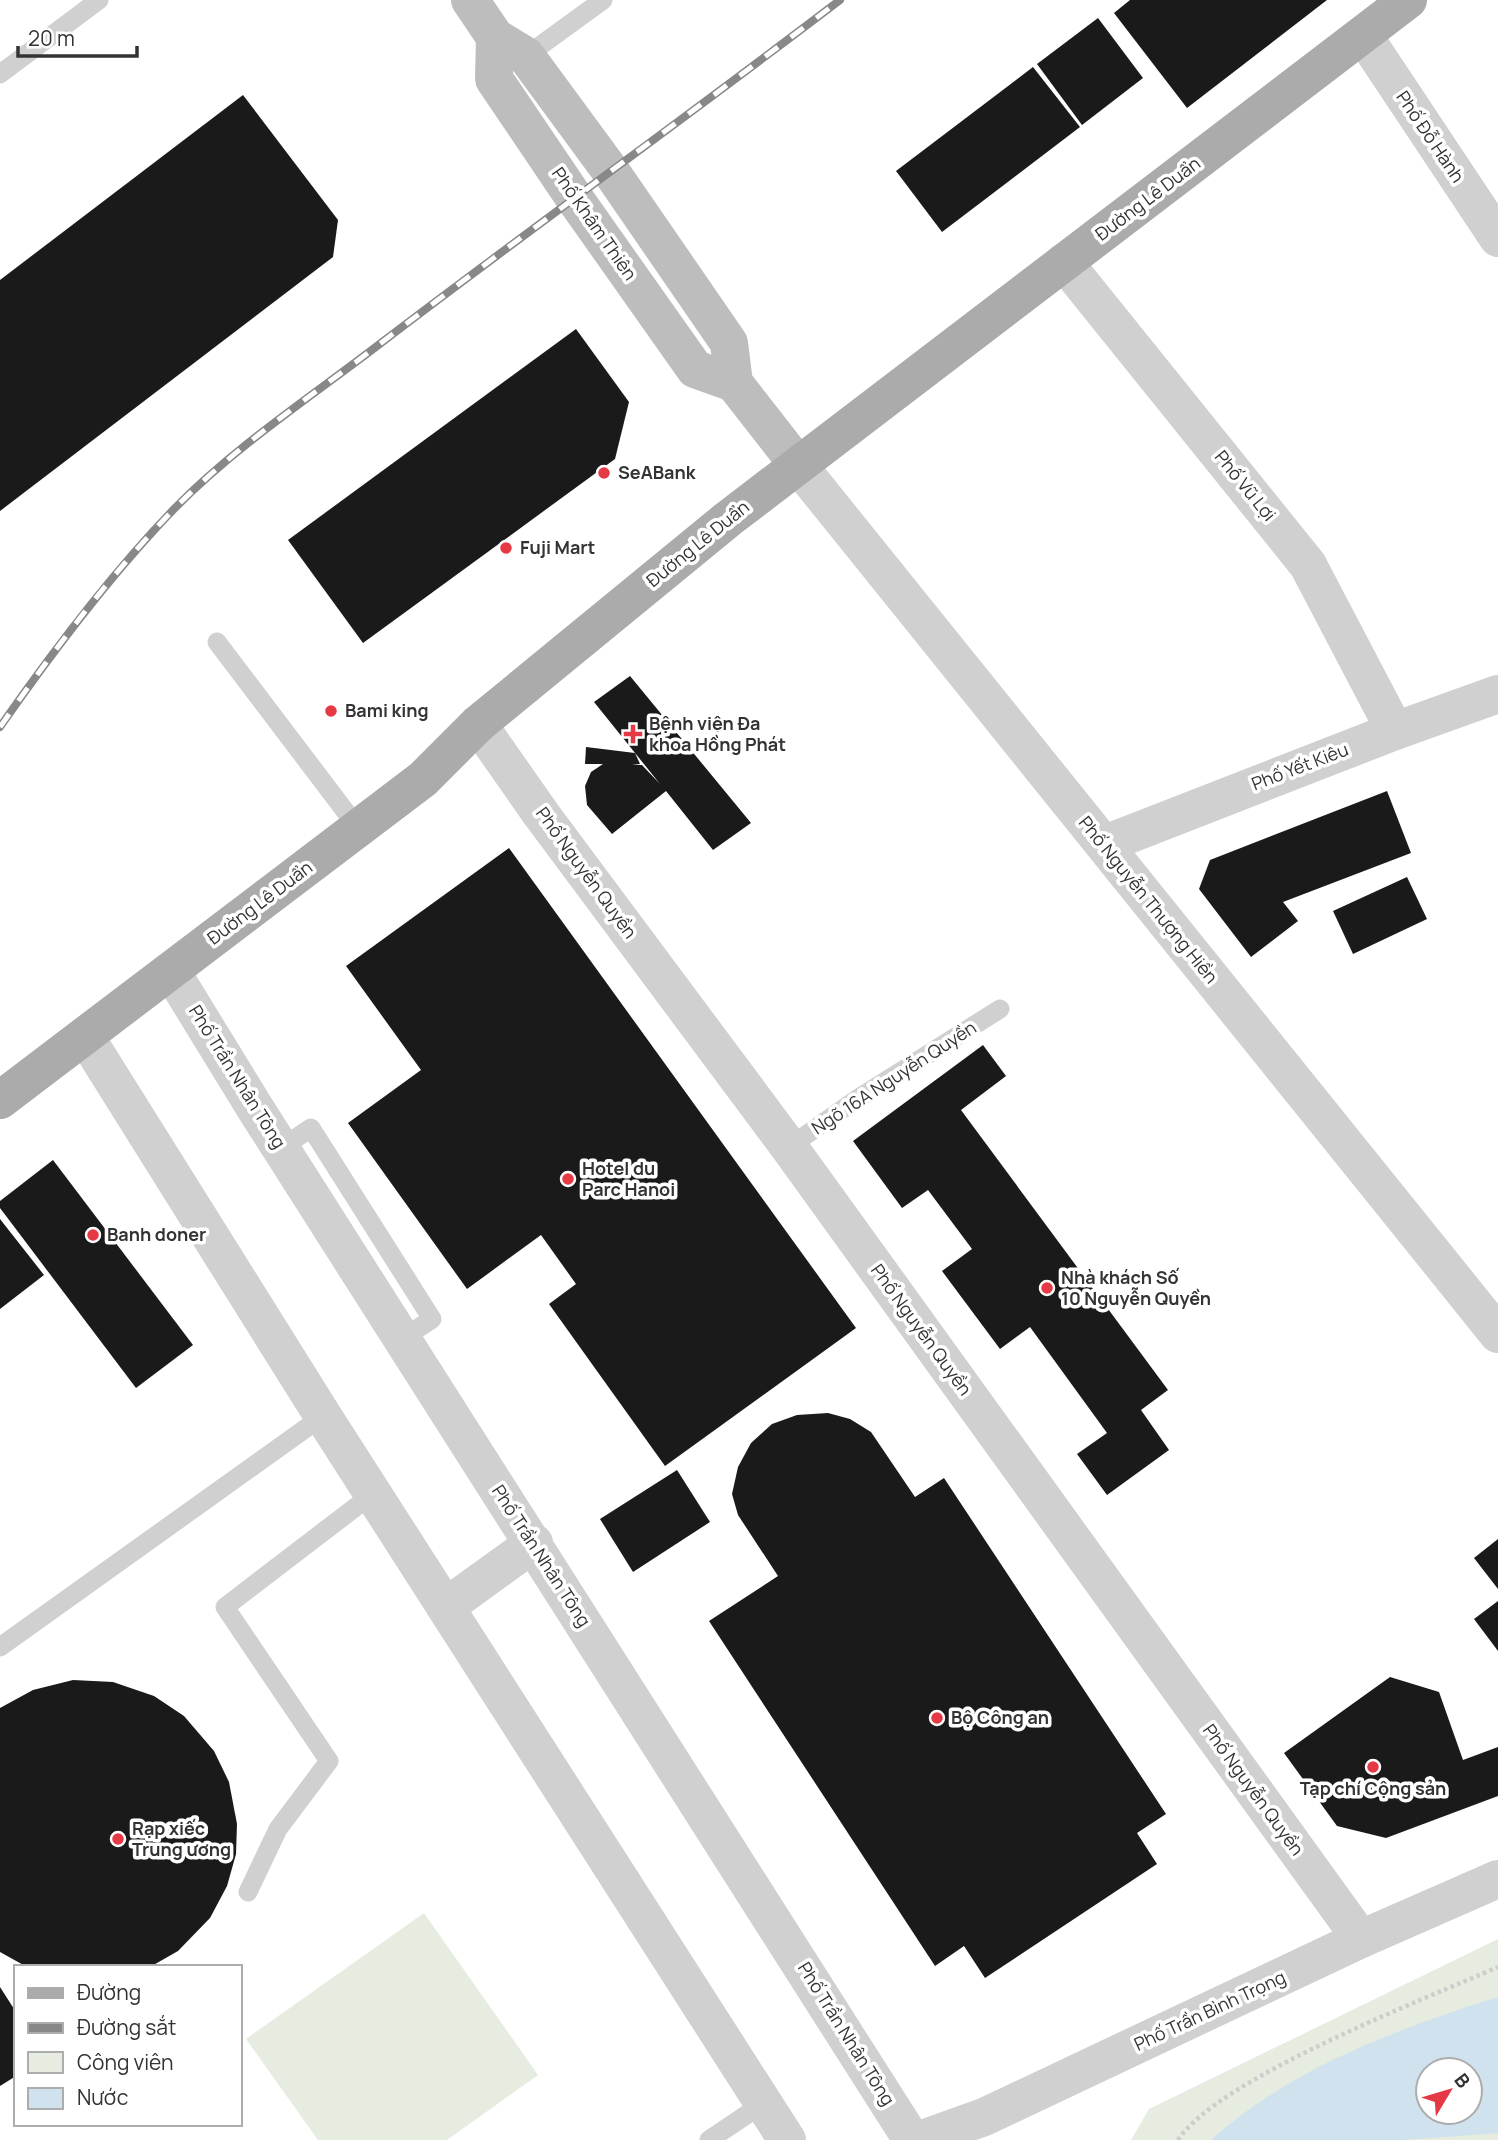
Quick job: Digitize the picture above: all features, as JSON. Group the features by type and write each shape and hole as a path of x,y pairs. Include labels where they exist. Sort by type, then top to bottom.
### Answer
{"main road":[{"path":"470,0 511,47"},
{"name":"Đường Lê Duẩn","path":"0,1100 423,779 478,724 798,464 1408,0"},
{"name":"Phố Khâm Thiên","path":"511,47 494,79 575,199 695,369 734,383 798,464"}],"street":[{"name":"Phố Đỗ Hành","path":"1363,35 1498,238"},
{"name":"Phố Vũ Lợi","path":"1064,262 1308,565 1395,731"},
{"name":"Phố Nguyễn Thượng Hiền","path":"798,464 1498,1335"},
{"name":"Phố Yết Kiêu","path":"1105,844 1395,731 1498,694"},
{"name":"Phố Nguyễn Quyền","path":"478,724 541,814 789,1147 1361,1939"},
{"name":"Phố Trần Nhân Tông","path":"171,971 912,2140"},
{"path":"85,1036 323,1416 788,2140"},
{"path":"447,1606 534,1543"},
{"name":"Phố Trần Bình Trọng","path":"920,2140 984,2117 1361,1939 1498,1879"}],"lane":[{"path":"0,74 99,0"},
{"path":"511,47 603,0"},
{"path":"217,642 358,828"},
{"name":"Ngõ 16A Nguyễn Quyền","path":"789,1147 857,1098 1000,1009"},
{"path":"0,1647 323,1416"},
{"path":"248,1892 278,1829 329,1761 225,1608 374,1493"},
{"path":"709,2140 764,2103"}],"path":[{"path":"1178,2140 1214,2106 1262,2076 1392,2013 1498,1967"}],"green space":[{"path":"424,1913 538,2075 447,2140 318,2140 246,2039"},
{"path":"1498,1939 1498,2140 1131,2140 1149,2109"}],"water":[{"path":"1498,1997 1498,2133 1405,2140 1211,2140 1275,2092 1310,2072 1422,2022"}],"building":[{"path":"1130,0 1327,0 1187,108 1114,13"},
{"path":"1098,18 1143,78 1082,125 1037,64"},
{"path":"1033,67 1080,127 942,232 896,171"},
{"path":"243,95 338,220 333,257 0,511 0,280"},
{"path":"576,329 629,402 615,459 363,643 288,540"},
{"name":"Bệnh viện Đa khoa Hồng Phát","path":"630,676 751,823 713,850 666,791 612,834 587,805 585,786 591,772 603,764 585,764 586,747 635,753 640,764 632,765 642,765 660,784 594,702"},
{"path":"1387,791 1411,853 1283,902 1298,921 1251,957 1199,889 1210,860"},
{"name":"Hotel du Parc Hanoi","path":"509,848 856,1328 665,1466 549,1304 576,1284 541,1235 467,1289 348,1123 421,1070 346,966"},
{"path":"1407,877 1427,919 1353,954 1333,911"},
{"name":"Nhà khách Số 10 Nguyễn Quyền","path":"983,1045 1006,1076 961,1110 1168,1390 1141,1410 1169,1450 1107,1495 1077,1454 1107,1433 1030,1327 1000,1349 942,1271 972,1249 928,1190 902,1208 853,1141"},
{"path":"53,1160 193,1345 136,1388 0,1208 0,1201"},
{"path":"0,1219 44,1275 0,1309"},
{"name":"Bộ Công an","path":"828,1413 850,1419 871,1432 915,1497 944,1478 1166,1814 1137,1833 1157,1864 985,1978 964,1946 935,1966 709,1621 778,1576 738,1515 732,1494 738,1467 751,1443 772,1424 797,1415"},
{"path":"677,1470 710,1522 633,1572 600,1519"},
{"path":"1498,1539 1498,1589 1474,1558"},
{"path":"1498,1601 1498,1651 1474,1619"},
{"path":"1390,1677 1439,1692 1463,1760 1498,1747 1498,1796 1386,1838 1337,1826 1284,1753"},
{"name":"Rạp xiếc Trung ương","path":"73,1680 113,1682 154,1696 184,1716 214,1751 229,1782 237,1824 236,1854 227,1886 210,1918 178,1951 154,1965 23,1965 0,1952 0,1708 33,1690"},
{"path":"0,1987 14,2009 14,2077 0,2086"}],"railway":[{"path":"0,727 105,587 175,508 223,464 275,422 840,0"}],"place":[{"name":"SeABank","path":"604,473"},
{"name":"Fuji Mart","path":"506,548"},
{"name":"Bami king","path":"331,711"},
{"name":"Bệnh viện Đa khoa Hồng Phát","path":"633,734"},
{"name":"Hotel du Parc Hanoi","path":"568,1179"},
{"name":"Banh doner","path":"93,1235"},
{"name":"Nhà khách Số 10 Nguyễn Quyền","path":"1047,1288"},
{"name":"Bộ Công an","path":"937,1718"},
{"name":"Tạp chí Cộng sản","path":"1373,1767"},
{"name":"Rạp xiếc Trung ương","path":"118,1839"}]}
